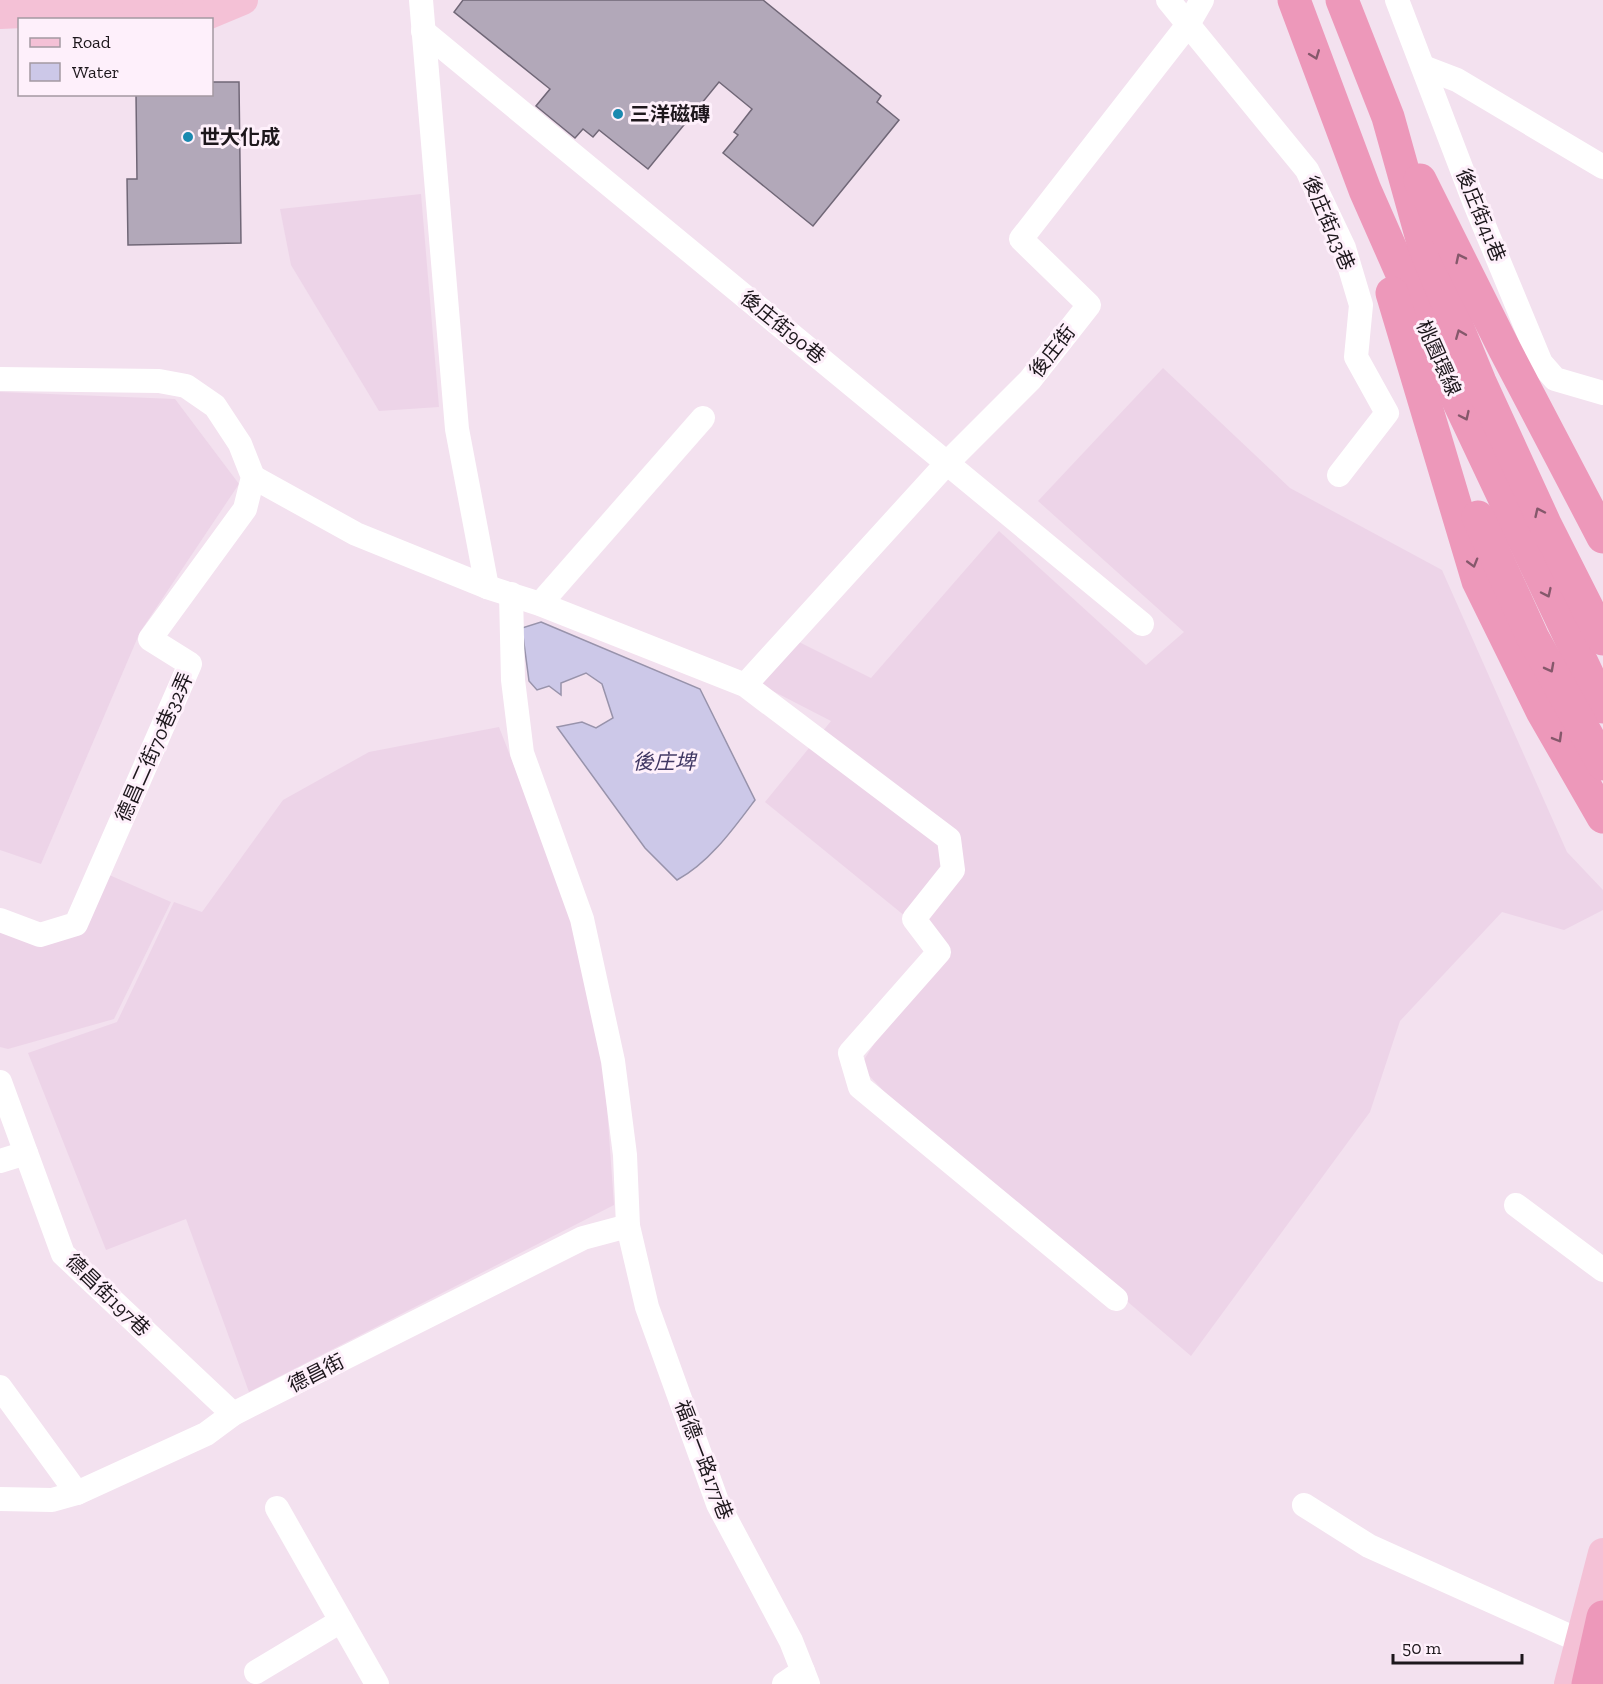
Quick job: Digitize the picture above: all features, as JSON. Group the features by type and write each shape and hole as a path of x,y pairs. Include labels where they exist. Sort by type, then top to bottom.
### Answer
{"highway":[{"name":"桃園環線","path":"1294,0 1365,190 1459,403 1603,707"},
{"name":"桃園環線","path":"1342,0 1388,117 1424,246 1476,371 1546,526 1603,639"},
{"path":"1388,117 1603,537"},
{"path":"1365,190 1403,332 1478,581 1542,711 1603,817"},
{"path":"1427,406 1533,638 1603,764"},
{"path":"1553,441 1603,516"},
{"path":"1588,1684 1592,1620"}],"main road":[{"path":"0,14 135,8 191,0"},
{"path":"185,18 207,15 243,0"},
{"path":"0,30 18,29"},
{"path":"1569,1684 1592,1620 1603,1553"}],"street":[{"path":"421,0 457,429 487,587"},
{"path":"1168,0 1186,26"},
{"name":"後庄街","path":"745,685 948,462 1030,380 1089,305 1021,239 1186,26 1202,0"},
{"name":"後庄街41巷","path":"1397,0 1475,204 1541,363 1555,379 1603,393"},
{"name":"後庄街43巷","path":"1186,26 1307,170 1344,248 1361,305 1356,357 1387,413 1339,474"},
{"name":"後庄街90巷","path":"423,31 1142,624"},
{"path":"1423,67 1457,80 1603,167"},
{"path":"0,379 159,381 186,386 215,406 240,444 253,477 356,534 487,587 540,604 745,685 949,839 953,870 914,919 939,952 850,1053 860,1087 1116,1299"},
{"path":"540,604 703,418"},
{"name":"德昌二街70巷32弄","path":"0,920 40,935 76,924 190,664 150,639 245,508 253,477"},
{"name":"福德一路177巷","path":"511,594 513,680 522,753 582,919 613,1061 625,1155 628,1226 647,1307 718,1504 791,1641 798,1680"},
{"name":"德昌街197巷","path":"0,1082 63,1254 233,1414"},
{"path":"0,1161 26,1153"},
{"path":"1516,1204 1603,1270"},
{"name":"德昌街","path":"0,1499 52,1500 76,1493 206,1434 233,1414 584,1238 628,1226"},
{"path":"0,1388 76,1493"},
{"path":"1304,1505 1369,1546 1592,1620"},
{"path":"277,1508 377,1684"},
{"path":"256,1672 341,1621"}],"shaded area":[{"path":"421,194 439,407 379,411 291,265 280,209"},
{"path":"1163,368 1290,488 1442,570 1567,852 1603,890 1603,910 1564,930 1502,912 1400,1021 1370,1112 1191,1356 892,1100 860,1066 938,943 765,802 831,721 755,682 795,640 871,678 999,531 1146,665 1184,632 1038,501"},
{"path":"0,392 175,399 239,484 140,632 41,864 0,850"},
{"path":"499,727 576,924 604,1065 614,1205 249,1392 186,1219 106,1250 28,1053 117,1022 174,902 202,912 283,800 369,752"},
{"path":"107,874 171,902 114,1019 8,1049 0,1047 0,928 42,944"}],"water":[{"name":"後庄埤","path":"541,622 700,689 755,800 710,855 677,880 645,848 557,727 582,722 596,728 613,718 602,684 586,673 561,683 561,695 549,686 537,690 529,681 522,628"}],"building":[{"name":"三洋磁磚","path":"463,0 763,0 881,96 877,102 899,120 813,226 723,153 738,135 734,132 752,109 719,82 648,169 599,130 593,137 583,129 575,138 536,106 550,89 454,12"},
{"name":"世大化成","path":"213,82 239,82 241,243 128,245 127,179 137,179 136,96 213,96"}],"place":[{"name":"三洋磁磚","path":"618,114"},
{"name":"世大化成","path":"188,137"}]}
